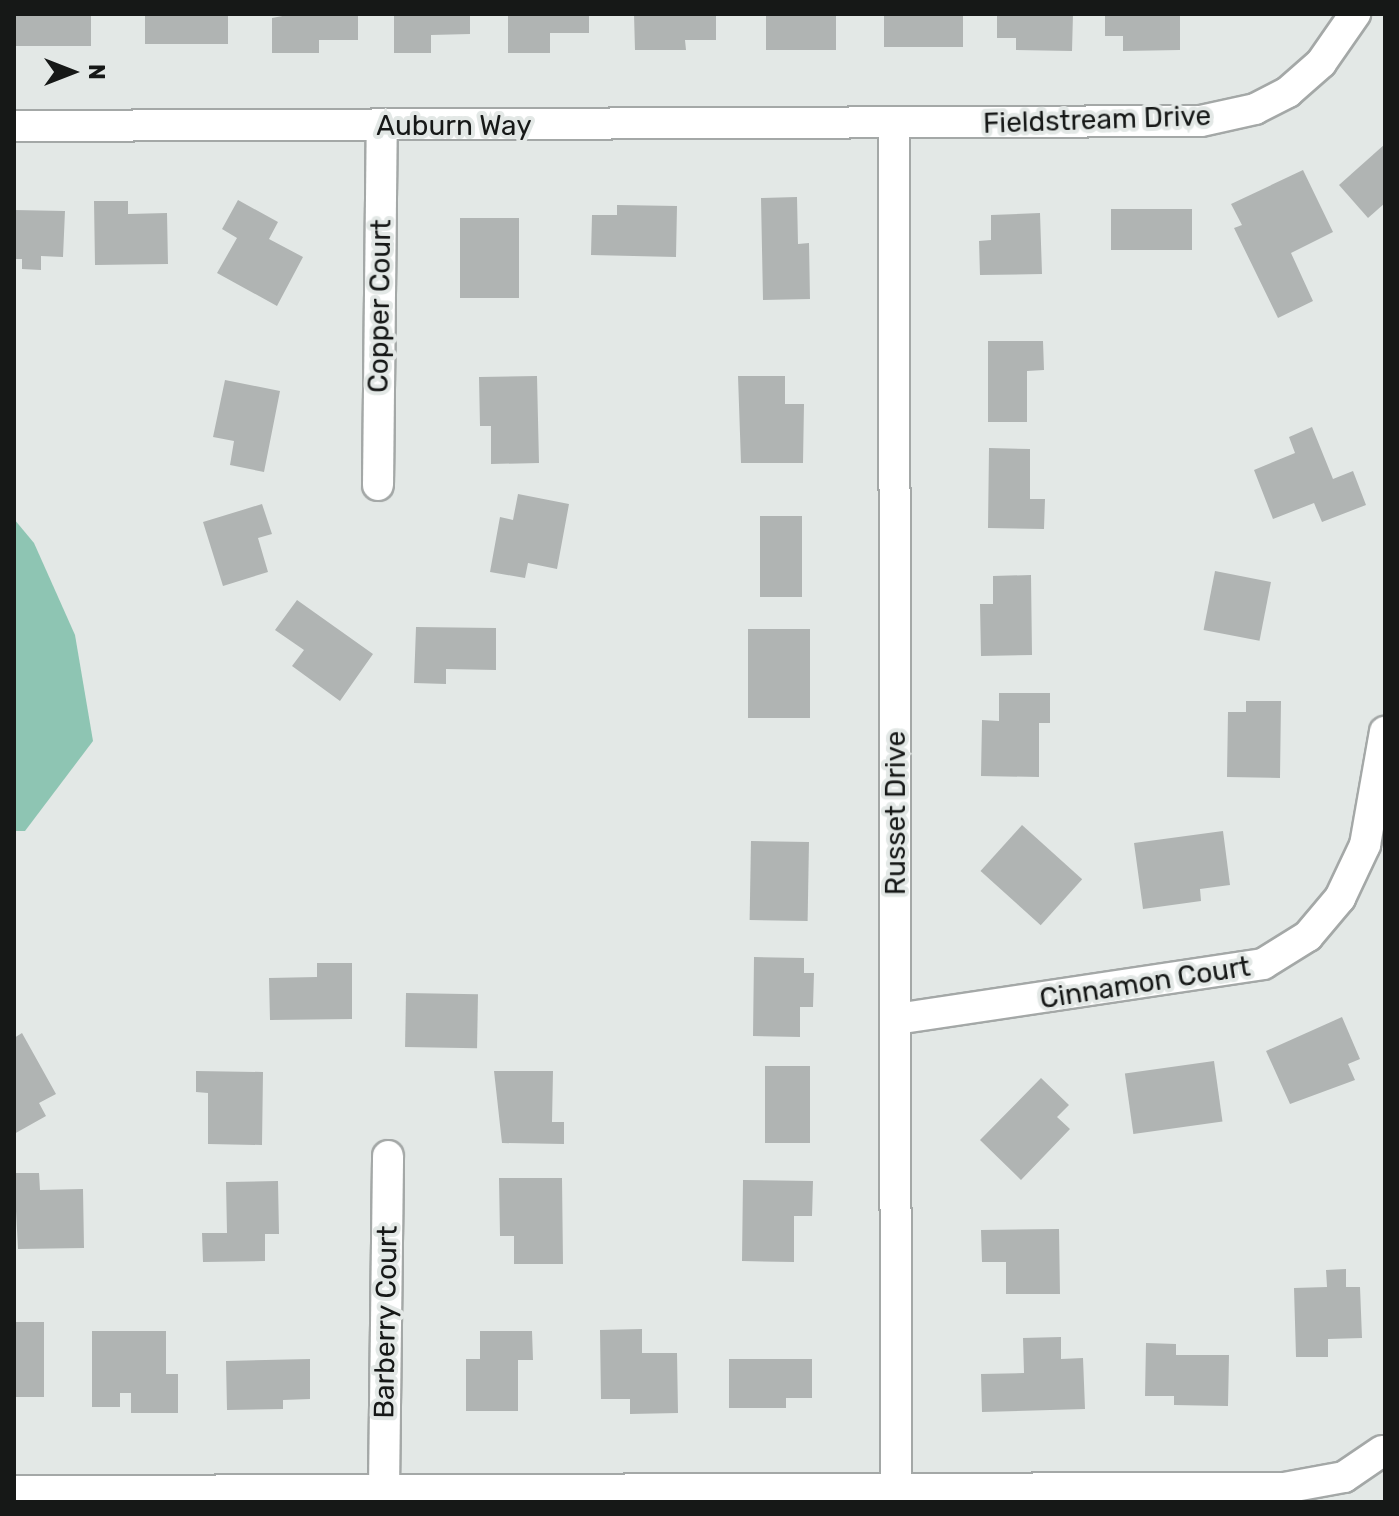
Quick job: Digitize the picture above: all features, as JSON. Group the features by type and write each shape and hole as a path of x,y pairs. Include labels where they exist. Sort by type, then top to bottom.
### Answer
{"street":[{"name":"Fieldstream Drive","path":"894,125 1201,121 1255,109 1288,92 1321,63 1355,14"},
{"name":"Auburn Way","path":"14,126 894,125"},
{"name":"Russet Drive","path":"894,125 896,1496"},
{"name":"Copper Court","path":"378,485 382,127"},
{"name":"Cinnamon Court","path":"896,1019 1263,964 1308,936 1340,898 1365,845 1385,732"},
{"name":"Barberry Court","path":"384,1488 388,1156"},
{"path":"14,1491 384,1488 896,1496 1284,1488 1344,1477 1382,1451"}],"shaded area":[{"path":"14,519 34,543 75,635 93,741 25,831 14,831"}],"building":[{"path":"14,14 91,14 91,46 14,46"},
{"path":"145,14 228,14 228,44 145,44"},
{"path":"293,14 358,14 358,40 319,40 319,53 272,53 272,18"},
{"path":"394,14 470,14 470,34 431,35 431,53 394,53"},
{"path":"589,14 589,33 550,33 550,53 508,53 508,16"},
{"path":"634,14 716,14 716,40 685,40 686,50 635,50"},
{"path":"766,14 836,14 836,50 766,50"},
{"path":"884,14 963,14 963,47 884,47"},
{"path":"997,14 1073,14 1072,51 1016,50 1016,38 997,38"},
{"path":"1105,14 1180,14 1180,50 1123,51 1123,36 1105,36"},
{"path":"1385,144 1385,203 1368,218 1339,185"},
{"path":"1303,170 1333,232 1291,253 1313,301 1278,318 1234,228 1242,225 1231,204"},
{"path":"797,197 798,244 809,243 810,299 763,300 761,198"},
{"path":"238,200 278,222 269,239 303,257 277,306 217,273 237,238 222,229"},
{"path":"94,201 128,201 128,214 167,213 168,264 95,265"},
{"path":"617,205 677,206 676,257 591,255 592,215 617,215"},
{"path":"1111,209 1192,209 1192,250 1111,250"},
{"path":"14,210 65,211 63,257 41,256 41,270 22,269 22,259 14,259"},
{"path":"1040,213 1042,274 980,275 979,241 991,240 991,215"},
{"path":"460,218 519,218 519,298 460,298"},
{"path":"988,341 1043,341 1044,370 1027,371 1027,422 988,422"},
{"path":"537,376 539,463 491,464 491,426 480,426 479,377"},
{"path":"738,376 785,376 785,404 804,404 803,463 741,463"},
{"path":"225,380 280,391 264,472 230,465 234,441 213,437"},
{"path":"1312,427 1333,479 1353,471 1366,505 1322,522 1314,503 1273,519 1254,470 1295,453 1289,437"},
{"path":"989,448 1030,449 1030,499 1045,499 1044,529 988,528"},
{"path":"518,494 569,504 557,569 528,563 525,578 490,572 500,517 513,520"},
{"path":"262,504 272,534 258,538 268,572 223,586 203,522"},
{"path":"760,516 802,516 802,597 760,597"},
{"path":"1215,571 1271,582 1260,641 1204,630"},
{"path":"1031,575 1032,655 981,656 980,604 993,604 993,576"},
{"path":"297,600 373,654 340,701 292,666 304,650 275,630"},
{"path":"416,627 496,628 496,670 446,669 446,684 414,683"},
{"path":"748,629 810,629 810,718 748,718"},
{"path":"999,693 1050,693 1050,723 1039,723 1039,777 981,776 982,720 999,721"},
{"path":"1246,701 1281,701 1280,778 1227,777 1228,712 1246,712"},
{"path":"1022,825 1082,879 1041,925 981,871"},
{"path":"1223,831 1230,885 1200,889 1201,901 1143,909 1134,843"},
{"path":"751,841 809,842 808,921 750,920"},
{"path":"754,957 804,958 804,973 814,973 813,1007 800,1007 800,1037 753,1036"},
{"path":"317,963 352,963 352,1019 270,1020 269,978 317,977"},
{"path":"406,993 478,994 477,1048 405,1047"},
{"path":"1342,1017 1360,1059 1348,1064 1355,1080 1290,1104 1266,1051"},
{"path":"22,1033 56,1094 39,1103 46,1116 14,1134 14,1038"},
{"path":"1214,1061 1222,1121 1133,1134 1125,1074"},
{"path":"765,1066 810,1066 810,1143 765,1143"},
{"path":"196,1071 263,1072 262,1145 208,1144 208,1093 196,1092"},
{"path":"494,1071 553,1071 552,1122 564,1122 564,1144 502,1143"},
{"path":"1041,1078 1069,1105 1057,1117 1070,1129 1021,1180 980,1140"},
{"path":"14,1173 39,1173 40,1190 83,1189 84,1248 18,1249"},
{"path":"499,1178 562,1178 563,1264 514,1264 514,1236 500,1236"},
{"path":"743,1180 813,1181 812,1216 794,1216 794,1262 742,1261"},
{"path":"278,1181 279,1234 265,1234 265,1261 203,1262 202,1233 227,1233 226,1182"},
{"path":"1059,1229 1060,1294 1006,1294 1006,1262 982,1262 981,1230"},
{"path":"1346,1269 1346,1287 1360,1287 1362,1338 1328,1339 1328,1357 1296,1357 1294,1288 1327,1287 1326,1270"},
{"path":"14,1322 44,1322 44,1397 14,1397"},
{"path":"642,1329 642,1353 677,1353 678,1413 630,1414 630,1399 601,1399 600,1330"},
{"path":"92,1331 166,1331 166,1374 178,1374 178,1413 131,1413 131,1393 120,1393 120,1407 92,1407"},
{"path":"480,1331 532,1331 533,1360 518,1360 518,1411 466,1411 466,1359 480,1359"},
{"path":"1061,1337 1061,1359 1083,1358 1085,1409 982,1412 981,1374 1024,1373 1023,1338"},
{"path":"1146,1343 1176,1344 1176,1355 1229,1355 1228,1406 1174,1405 1174,1396 1145,1396"},
{"path":"310,1359 310,1399 283,1400 283,1409 227,1410 226,1361"},
{"path":"729,1359 812,1359 812,1398 786,1398 786,1408 729,1408"}]}
